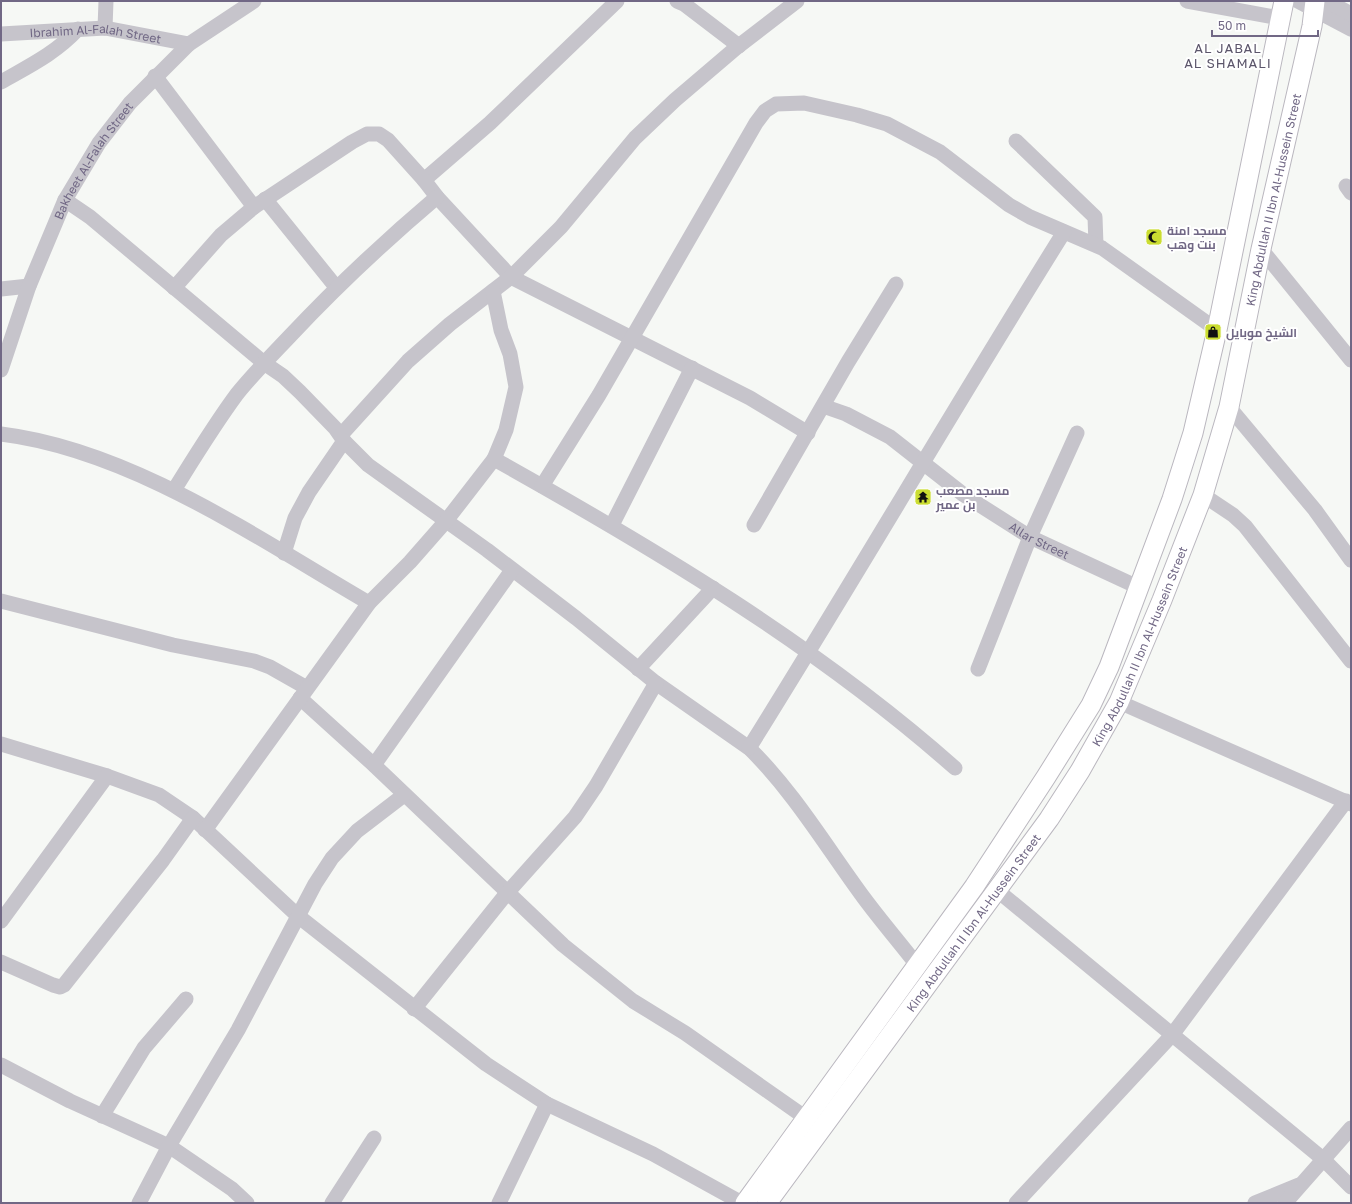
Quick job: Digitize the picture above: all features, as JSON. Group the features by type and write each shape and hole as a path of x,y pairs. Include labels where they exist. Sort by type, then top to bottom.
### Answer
{"main road":[{"name":"King Abdullah II Ibn Al-Hussein Street","path":"767,1203 908,1010 998,891 1053,813 1080,771 1119,702 1162,600 1202,495 1229,407 1261,249 1312,26 1314,3"},
{"name":"King Abdullah II Ibn Al-Hussein Street","path":"744,1203 918,965 1020,818 1091,705 1109,667 1140,588 1172,499 1193,433 1217,330 1282,9"},
{"path":"893,998 908,1010"},
{"path":"860,1043 876,1054"}],"street":[{"path":"105,28 106,1"},
{"name":"Bakheet Al-Falah Street","path":"1,370 29,286 65,200 99,143 130,103 155,76 189,44 254,1"},
{"path":"424,180 490,123 617,1"},
{"path":"677,1 684,4 739,46"},
{"path":"284,553 295,518 342,438 408,361 450,324 510,277 561,227 635,138 675,100 739,46 797,1"},
{"path":"1187,1 1282,9"},
{"path":"1314,3 1351,14"},
{"path":"1314,3 1351,29"},
{"name":"Ibrahim Al-Falah Street","path":"1,34 105,28 189,44"},
{"path":"1,82 48,56 66,42 78,29"},
{"path":"155,76 260,203 336,287"},
{"path":"542,486 599,395 756,123 765,111 776,104 804,103 857,115 888,124 940,152 1009,205 1064,232 1096,245 1217,330"},
{"path":"174,288 221,235 260,203 352,142 367,134 379,134 388,140 424,180 437,197 510,277 750,398 808,433"},
{"path":"1016,141 1095,217 1096,245"},
{"path":"174,490 208,435 238,393 264,363 336,287 397,231 437,197"},
{"path":"65,200 90,217 264,363 294,386 368,464 576,618 656,683 749,748 762,761 814,828 865,899 918,965"},
{"path":"749,748 924,463 996,341 1064,232"},
{"path":"1261,249 1351,360"},
{"path":"754,525 896,284"},
{"path":"1,289 29,286"},
{"path":"205,830 369,603 410,562 446,521 494,459 506,430 516,387 510,354 501,330 493,291"},
{"path":"612,526 692,368"},
{"name":"Allar Street","path":"824,406 846,414 890,437 964,495 1030,537 1140,588"},
{"path":"1229,407 1315,510 1351,560"},
{"path":"978,669 1030,537 1078,433"},
{"path":"1,434 31,438 91,456 174,490 369,603"},
{"path":"494,459 612,526 713,588 808,653 910,729 955,768"},
{"path":"1202,495 1233,515 1245,526 1351,661"},
{"path":"374,765 512,570"},
{"path":"638,669 713,588"},
{"path":"1,601 173,645 254,661 270,667 304,693 404,795 563,945 615,987 685,1033 806,1118"},
{"path":"414,1009 507,893 563,832 579,812 656,683"},
{"path":"1016,1203 1172,1035 1348,802 1119,702"},
{"path":"1,744 107,776 159,795 193,818 298,916 414,1009 486,1064 547,1104 653,1154 744,1203"},
{"path":"1,922 107,776"},
{"path":"139,1203 168,1146 238,1030 315,884 332,858 357,831 404,795"},
{"path":"1,962 53,985 60,987 64,985 163,860 193,818"},
{"path":"998,891 1324,1159 1351,1187"},
{"path":"102,1116 144,1048 186,999"},
{"path":"1,1065 102,1116 168,1146 232,1189 247,1203"},
{"path":"499,1203 547,1104"},
{"path":"1285,1203 1300,1184 1351,1128"},
{"path":"332,1203 374,1138"},
{"path":"1255,1203 1300,1184"}],"place":[{"name":"مسجد امنة بنت وهب","path":"1154,237"},
{"name":"الشيخ موبايل","path":"1213,332"},
{"name":"مسجد مصعب بن عمير","path":"923,497"}],"district":[{"name":"AL JABAL AL SHAMALI","path":"1228,56"}]}
